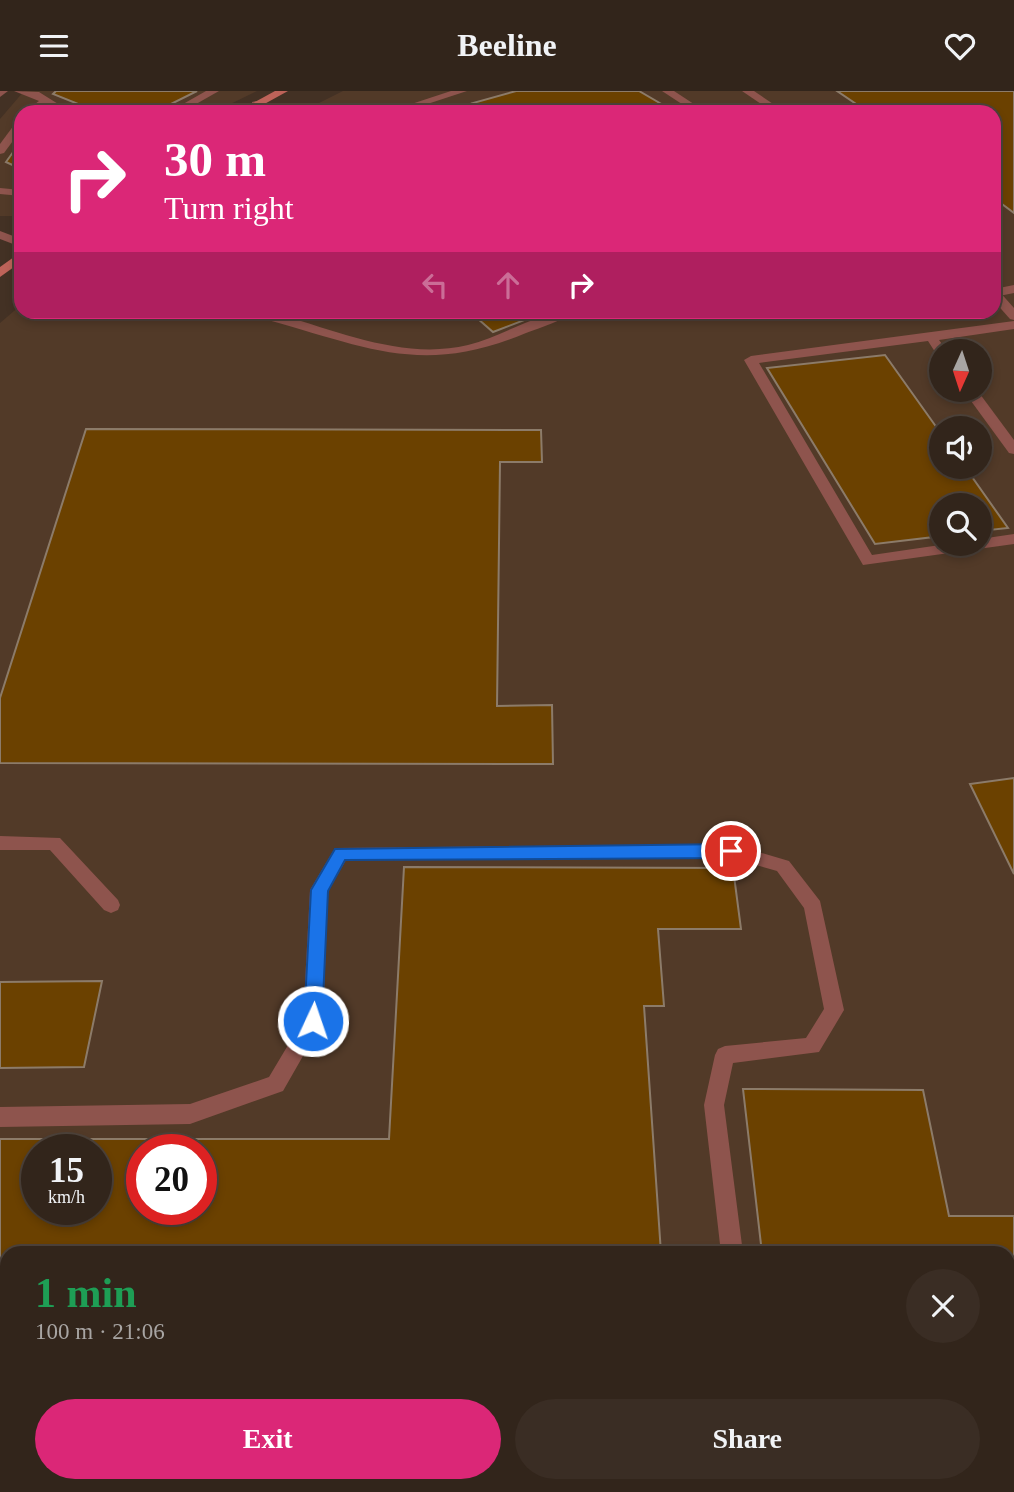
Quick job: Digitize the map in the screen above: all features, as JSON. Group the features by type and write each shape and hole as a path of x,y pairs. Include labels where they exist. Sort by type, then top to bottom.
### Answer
{"street":[{"path":"19,91 41,96"},
{"path":"188,105 215,91"},
{"path":"256,104 283,91"},
{"path":"415,105 462,91"},
{"path":"667,91 690,105"},
{"path":"747,91 769,105"},
{"path":"0,151 14,132"},
{"path":"0,273 14,262"},
{"path":"1001,301 1014,316"},
{"path":"279,319 385,348 437,353 472,348 548,319"},
{"path":"1014,325 751,361 868,561 1014,539"},
{"path":"980,403 1014,450"},
{"path":"0,843 54,843 111,905"},
{"path":"0,1117 191,1114 276,1084 313,1021 319,890 341,853 731,851 783,866 813,906 834,1010 812,1046 725,1055 714,1105 731,1246"}],"shaded area":[{"path":"24,91 257,91 228,105 14,105 14,216 0,216 0,119"},
{"path":"343,91 1014,91 1014,1246 0,1246 0,323 14,311 14,319 1001,319 1001,105 315,105"}],"building":[{"path":"56,91 197,91 169,105 80,105 53,94"},
{"path":"516,91 639,91 663,105 476,105 473,103"},
{"path":"837,91 1014,91 1014,213 1001,203 1001,105 858,105"},
{"path":"14,151 14,166 6,162"},
{"path":"478,319 527,319 493,332"},
{"path":"885,355 929,417 929,479 973,479 983,493 929,493 929,538 875,544 767,368"},
{"path":"86,429 541,430 542,462 500,462 497,706 552,705 553,764 0,763 0,698"},
{"path":"992,505 1008,528 992,530"},
{"path":"1014,778 1014,874 970,784"},
{"path":"404,867 733,868 741,929 658,929 664,1006 644,1006 661,1246 0,1246 0,1139 21,1139 21,1225 112,1225 112,1139 126,1139 126,1225 217,1225 217,1139 389,1139"},
{"path":"102,981 84,1067 0,1068 0,982"},
{"path":"743,1089 923,1090 949,1216 1014,1216 1014,1246 761,1246"}],"route":[{"path":"313,1021 319,890 341,853 731,851"}]}
